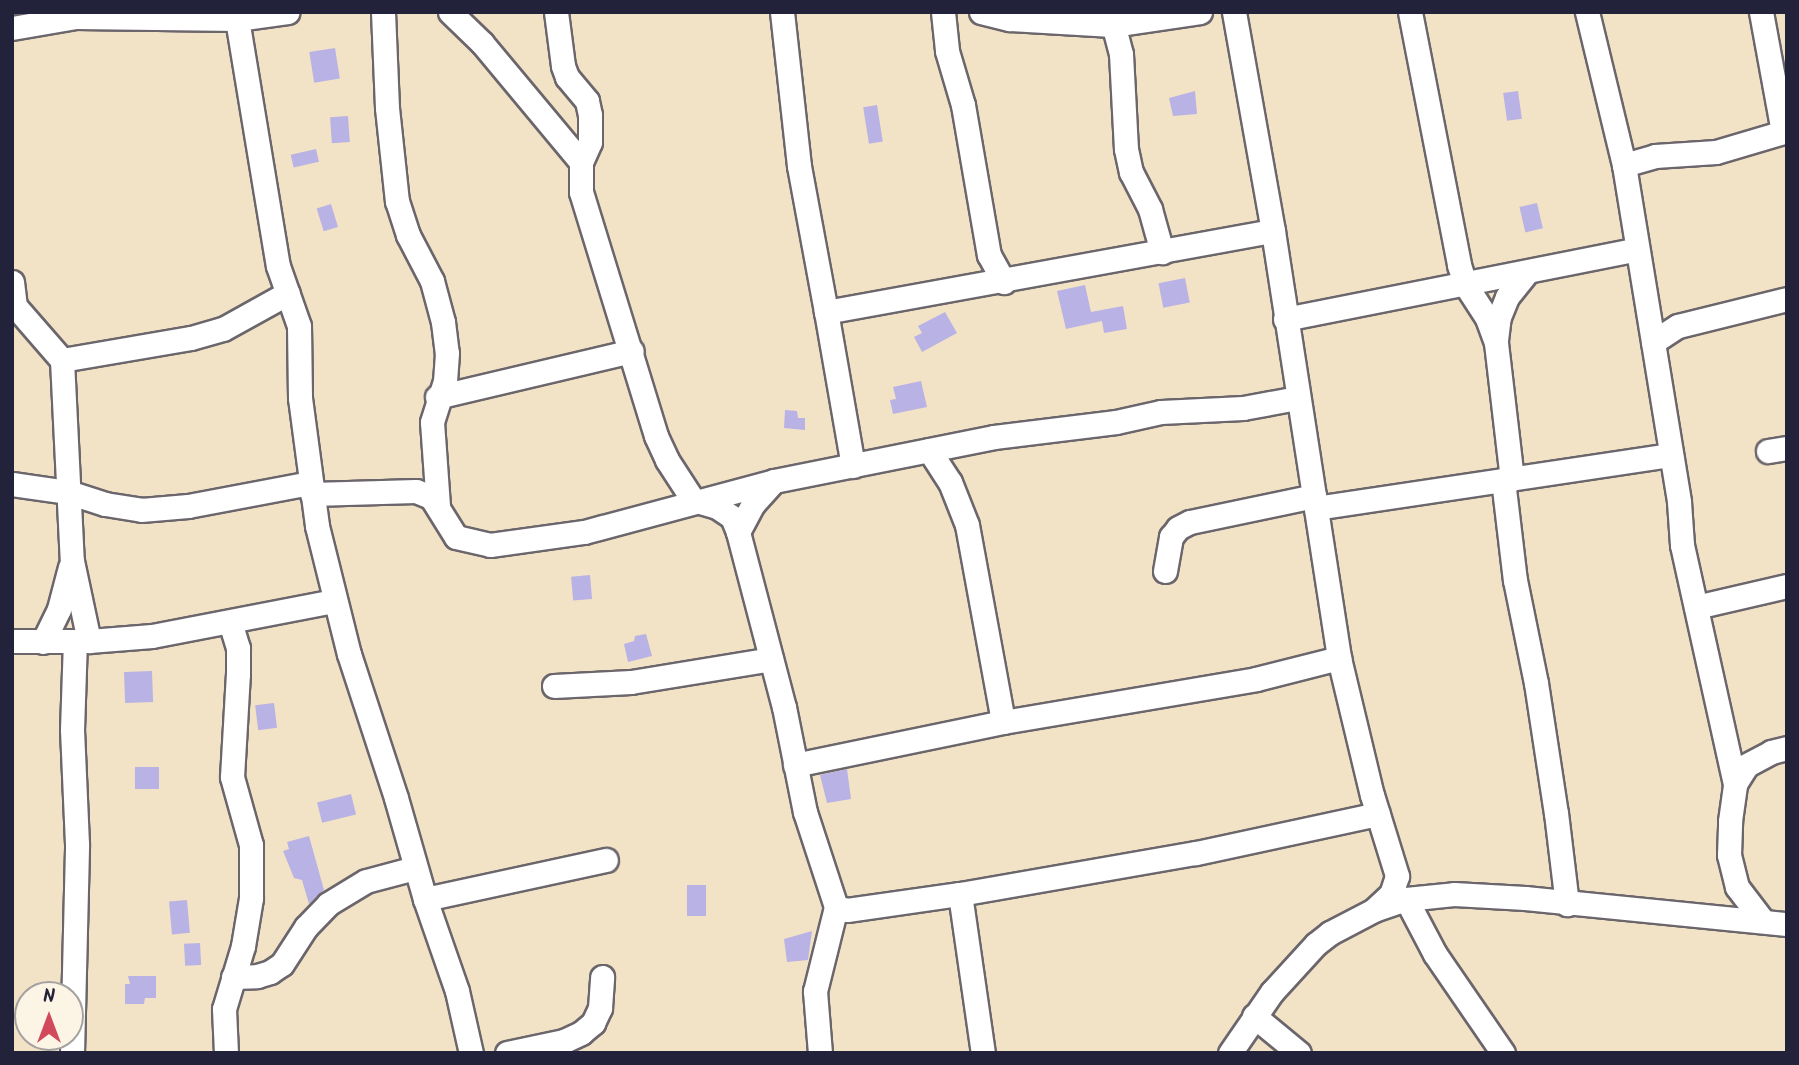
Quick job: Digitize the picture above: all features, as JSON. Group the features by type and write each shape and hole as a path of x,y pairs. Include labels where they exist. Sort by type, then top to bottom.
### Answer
{"street":[{"path":"12,28 76,17 237,19 288,12"},
{"path":"383,12 389,133 397,201 408,235 432,281 443,321 447,354 445,381 437,397 432,422 438,506"},
{"path":"450,12 482,43 581,162"},
{"path":"556,12 562,66 566,77 587,101 590,116 590,142 581,162 581,192 656,436 667,460 693,500 717,508 732,517 738,532 771,659 805,812 836,907 815,990 820,1053"},
{"path":"782,12 799,166 853,466"},
{"path":"943,12 947,51 963,106 989,255 1004,282"},
{"path":"981,12 1010,19 1111,19 1200,12"},
{"path":"1234,12 1273,231 1339,658 1378,814 1397,876 1391,894 1374,910"},
{"path":"1410,12 1465,284 1487,318 1496,343"},
{"path":"1587,12 1624,165 1671,455 1682,545 1735,784 1729,855 1737,887 1763,921"},
{"path":"1624,165 1656,156 1716,152 1785,132 1761,12"},
{"path":"237,19 278,265 299,326 300,398 311,489 334,601 396,797 415,868 457,991 471,1053"},
{"path":"1111,19 1121,54 1123,129 1131,172 1150,209 1162,253"},
{"path":"826,312 1004,282 1273,231"},
{"path":"1285,319 1637,249"},
{"path":"1527,272 1507,297 1499,317 1496,343 1515,580 1536,683 1567,904"},
{"path":"12,282 15,306 62,360 72,561 82,641 72,730 77,844 72,1053"},
{"path":"62,360 191,338 223,329 288,293"},
{"path":"1653,342 1678,326 1787,299"},
{"path":"437,397 632,351"},
{"path":"12,484 68,492 105,504 141,510 311,489 416,491 431,497 445,524 456,537 490,545 584,532 693,500 774,481 994,437 1116,422 1161,412 1243,408 1297,398"},
{"path":"929,450 945,472 967,525 1003,722"},
{"path":"1165,570 1171,537 1178,528 1190,522 1315,502 1508,479 1671,455"},
{"path":"738,532 753,504 774,481"},
{"path":"43,642 58,609 72,561"},
{"path":"1696,607 1787,586"},
{"path":"12,641 82,641 152,636 334,601"},
{"path":"226,1053 224,1009 243,946 251,898 251,845 232,777 238,661 230,622"},
{"path":"795,765 1003,722 1159,697 1339,658"},
{"path":"554,686 631,682 771,659"},
{"path":"1735,784 1747,765 1771,752 1787,748"},
{"path":"836,907 847,910 960,894 1196,853 1378,814"},
{"path":"425,899 606,860"},
{"path":"233,977 257,976 270,972 282,964 306,927 328,904 366,881 415,868"},
{"path":"1727,919 1737,887"},
{"path":"960,894 983,1053"},
{"path":"1230,1053 1254,1016 1316,944 1330,933 1374,910 1406,899 1454,894 1525,898 1787,924"},
{"path":"1406,899 1435,954 1503,1053"},
{"path":"507,1053 564,1041 581,1033 593,1023 600,1008 602,977"},
{"path":"1254,1016 1299,1053"}],"building":[{"path":"335,48 340,79 314,83 309,52"},
{"path":"1195,91 1197,114 1173,116 1169,98"},
{"path":"1518,91 1522,119 1507,121 1503,93"},
{"path":"877,105 883,142 869,144 863,107"},
{"path":"348,116 350,142 332,143 330,117"},
{"path":"316,149 319,162 294,168 291,155"},
{"path":"1537,203 1543,228 1525,232 1519,207"},
{"path":"331,204 338,227 324,231 317,208"},
{"path":"1185,278 1190,303 1163,308 1158,283"},
{"path":"1085,285 1091,312 1123,306 1127,329 1104,333 1102,321 1066,329 1057,291"},
{"path":"945,312 957,333 922,352 914,337 922,333 918,326"},
{"path":"921,381 927,407 893,414 890,400 896,399 893,387"},
{"path":"785,410 797,411 798,418 805,418 805,430 784,428"},
{"path":"590,575 592,599 573,601 571,577"},
{"path":"646,634 652,656 628,662 624,644 634,641 635,636"},
{"path":"152,671 153,702 125,703 124,672"},
{"path":"274,703 277,728 258,730 255,705"},
{"path":"135,767 159,767 159,789 135,789"},
{"path":"847,769 851,799 827,803 820,775"},
{"path":"351,794 356,814 322,823 317,802"},
{"path":"309,836 324,890 309,904 302,880 294,878 283,851 289,849 287,842"},
{"path":"687,885 706,885 706,916 687,916"},
{"path":"187,900 190,933 172,934 169,902"},
{"path":"812,931 808,960 787,962 784,939"},
{"path":"200,943 201,965 185,966 184,944"},
{"path":"128,976 156,976 156,998 145,998 144,1004 125,1004 125,984 130,984"}]}
